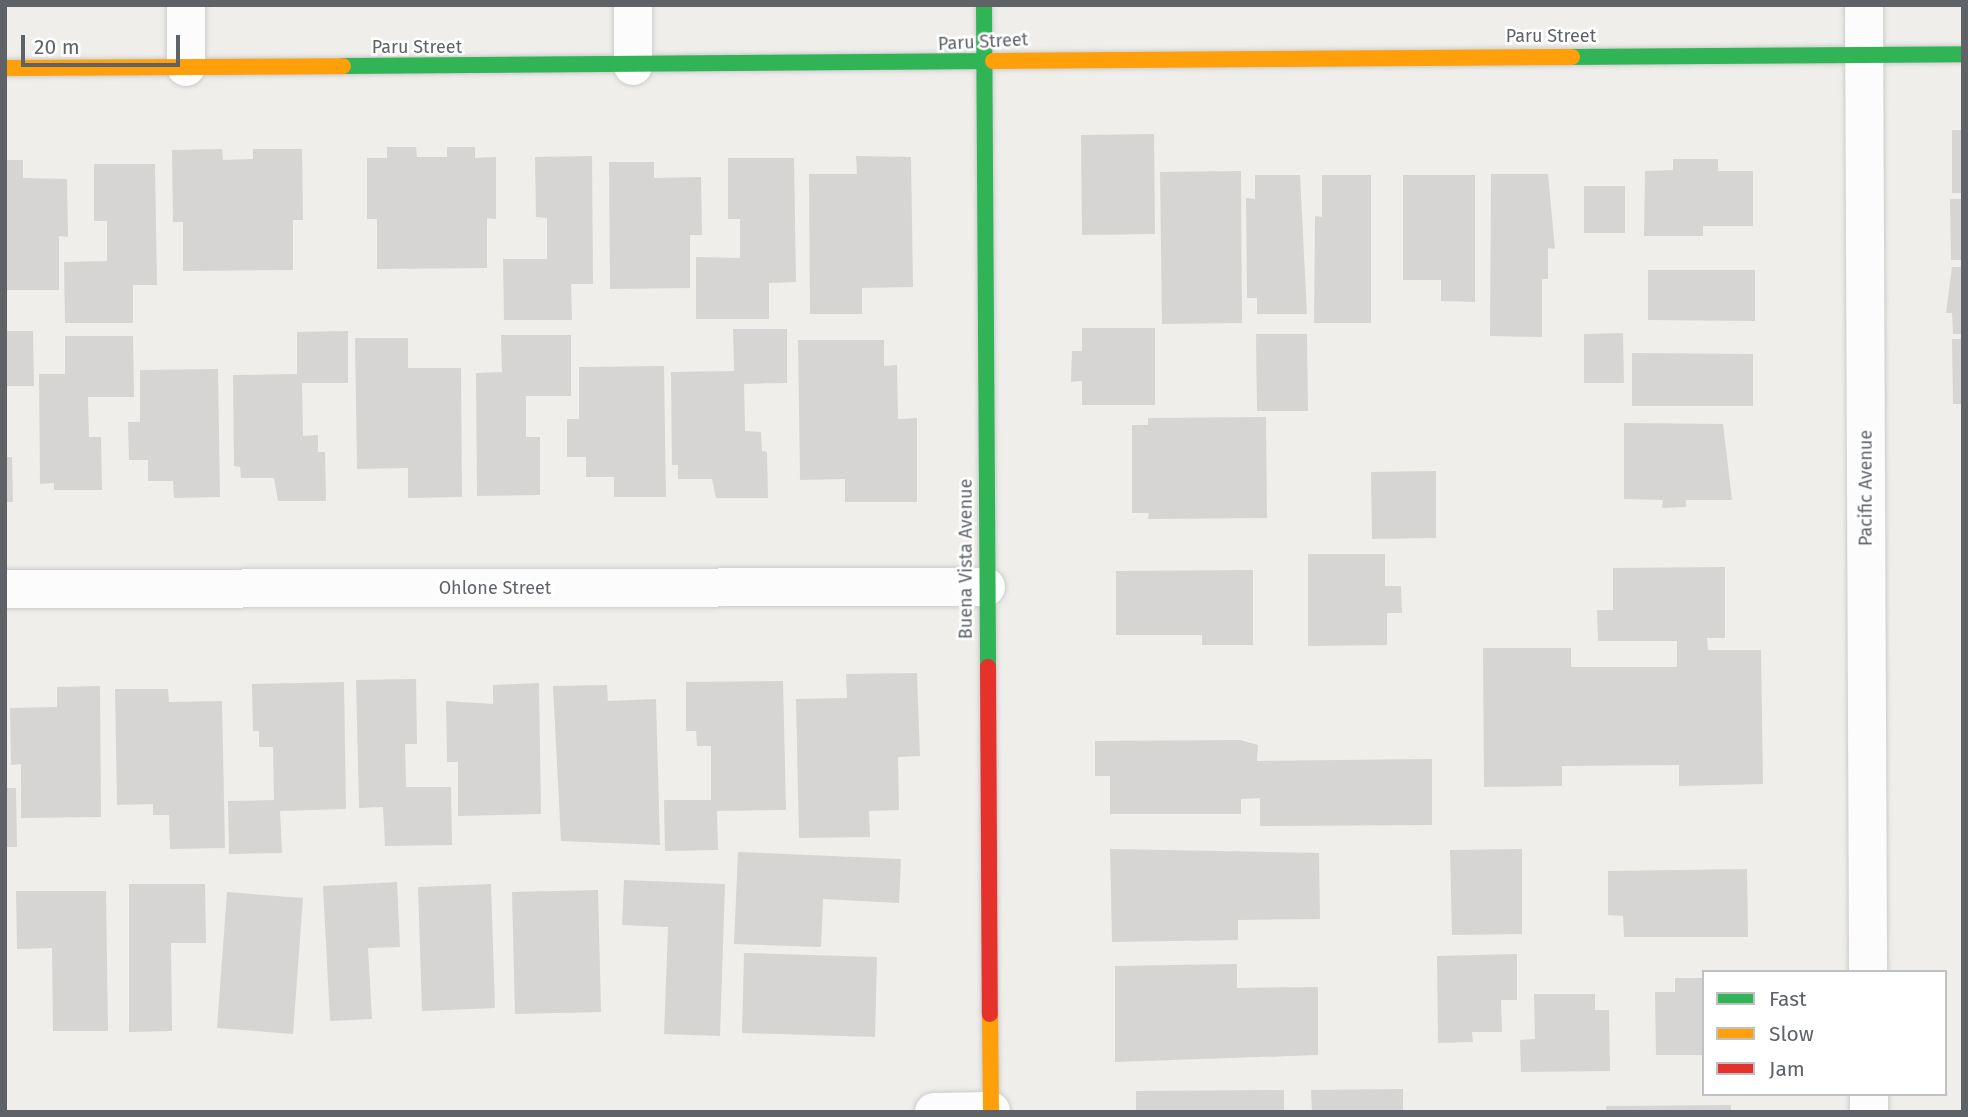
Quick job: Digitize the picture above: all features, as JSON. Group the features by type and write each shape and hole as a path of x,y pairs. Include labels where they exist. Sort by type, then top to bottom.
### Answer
{"street":[{"path":"186,5 186,67"},
{"path":"633,66 634,5"},
{"name":"Buena Vista Avenue","path":"984,5 991,1112"},
{"name":"Pacific Avenue","path":"1864,5 1868,970"},
{"name":"Paru Street","path":"5,68 633,66 1963,54"},
{"name":"Ohlone Street","path":"5,589 986,587"},
{"path":"934,1112 991,1112"}],"building":[{"path":"1952,130 1963,130 1963,193 1952,193"},
{"path":"1154,134 1155,234 1082,235 1081,135"},
{"path":"387,147 416,147 417,157 447,157 447,147 475,147 475,158 496,157 496,219 487,218 487,268 377,269 377,219 367,219 367,158 387,158"},
{"path":"222,149 223,160 253,159 253,149 302,149 303,220 293,220 293,270 183,271 183,222 173,222 172,150"},
{"path":"592,156 593,284 571,284 572,320 504,320 503,259 547,259 547,218 536,217 535,157"},
{"path":"856,156 911,157 913,287 862,288 862,314 810,314 809,174 857,174"},
{"path":"728,158 794,158 796,282 769,283 769,319 696,319 696,257 740,258 740,219 728,219"},
{"path":"1673,159 1718,159 1718,171 1753,171 1753,226 1703,226 1703,236 1644,236 1645,171 1673,170"},
{"path":"5,160 23,160 23,178 67,179 68,237 59,236 59,290 5,290"},
{"path":"609,162 654,162 654,178 701,177 702,235 690,235 690,288 610,289"},
{"path":"94,164 155,164 157,285 133,285 133,323 65,323 64,262 107,261 107,221 94,221"},
{"path":"1241,171 1242,323 1162,324 1160,172"},
{"path":"1491,174 1548,174 1555,249 1548,248 1548,279 1542,279 1542,337 1490,336"},
{"path":"1255,175 1300,175 1307,314 1257,314 1257,298 1247,298 1246,198 1255,199"},
{"path":"1322,175 1371,175 1371,323 1314,323 1315,216 1322,217"},
{"path":"1403,175 1475,175 1475,302 1441,301 1441,280 1403,280"},
{"path":"1584,186 1625,186 1625,233 1584,233"},
{"path":"1950,199 1963,199 1963,260 1951,260"},
{"path":"1952,267 1963,267 1963,334 1953,334 1952,313 1946,313"},
{"path":"1648,270 1755,270 1755,321 1648,320"},
{"path":"1082,328 1155,328 1155,405 1082,405 1082,381 1071,382 1072,351 1082,351"},
{"path":"733,329 787,329 787,383 744,384 745,431 761,432 762,451 767,452 768,498 716,498 712,479 678,479 678,465 672,465 671,372 734,371"},
{"path":"5,331 33,331 34,386 5,386"},
{"path":"348,331 348,383 302,383 303,436 318,435 318,452 325,452 326,501 278,501 274,478 241,478 240,467 234,466 233,375 297,374 297,332"},
{"path":"1623,333 1624,383 1584,383 1584,334"},
{"path":"1256,334 1307,334 1308,411 1257,411"},
{"path":"501,335 571,335 571,396 526,396 526,437 540,437 540,495 477,496 476,373 502,372"},
{"path":"65,336 133,336 134,397 88,397 89,437 101,437 102,490 54,490 54,483 40,484 39,374 65,374"},
{"path":"355,338 408,338 408,368 461,368 462,497 408,498 408,468 357,469"},
{"path":"1952,339 1963,339 1963,404 1953,404"},
{"path":"798,340 884,340 884,366 897,365 898,419 917,418 917,502 845,502 845,479 800,480"},
{"path":"1632,353 1753,354 1753,406 1632,406"},
{"path":"664,366 666,497 614,497 614,477 586,477 586,457 567,457 567,419 579,419 579,367"},
{"path":"218,369 220,497 174,498 173,481 148,481 148,460 129,460 128,422 140,422 140,370"},
{"path":"1266,417 1267,518 1148,519 1149,513 1132,513 1132,425 1148,425 1148,418"},
{"path":"1624,423 1723,424 1732,500 1686,500 1686,507 1662,508 1663,500 1624,499"},
{"path":"5,457 12,457 13,502 5,502"},
{"path":"1436,471 1436,538 1372,539 1371,472"},
{"path":"1308,554 1385,554 1385,586 1401,586 1402,613 1387,613 1387,645 1308,646"},
{"path":"1725,567 1725,638 1707,638 1708,650 1761,650 1763,784 1679,786 1679,765 1562,766 1562,786 1484,787 1483,648 1571,648 1571,667 1677,667 1677,641 1598,641 1597,610 1613,610 1613,568"},
{"path":"1253,570 1253,645 1202,645 1202,635 1116,635 1116,571"},
{"path":"917,673 920,756 898,757 899,810 869,811 870,837 799,838 796,699 847,698 846,674"},
{"path":"416,679 417,744 405,744 406,787 451,787 452,845 385,846 383,807 359,808 356,680"},
{"path":"783,681 786,810 717,811 718,850 665,851 664,800 711,800 711,746 697,746 696,731 686,731 686,682"},
{"path":"344,682 346,809 280,811 282,853 229,854 228,801 274,800 273,747 259,747 259,731 253,731 252,684"},
{"path":"539,683 541,814 458,816 458,762 447,762 446,701 493,704 493,685"},
{"path":"607,685 608,701 656,699 660,845 561,841 553,686"},
{"path":"100,686 101,817 21,818 21,764 11,765 10,708 57,707 57,687"},
{"path":"115,689 168,689 169,702 222,701 225,848 170,849 169,815 153,815 153,804 117,805"},
{"path":"1240,740 1258,745 1257,761 1432,759 1432,825 1260,826 1260,798 1241,799 1241,814 1110,814 1110,776 1095,776 1095,741"},
{"path":"5,788 16,788 17,847 5,847"},
{"path":"1110,849 1319,853 1320,919 1238,920 1238,940 1112,942"},
{"path":"1522,849 1522,934 1452,935 1450,850"},
{"path":"738,852 901,859 899,903 823,899 821,947 734,944"},
{"path":"1747,869 1748,937 1624,937 1623,916 1608,915 1608,871"},
{"path":"624,880 725,884 720,1036 664,1034 668,927 622,925"},
{"path":"397,882 400,947 368,948 372,1019 330,1021 323,886"},
{"path":"129,884 205,884 206,943 171,943 172,1031 129,1032"},
{"path":"491,884 495,1008 422,1011 418,887"},
{"path":"598,890 601,1012 515,1014 512,892"},
{"path":"16,891 106,891 108,1031 53,1031 52,948 17,949"},
{"path":"227,892 303,898 293,1034 217,1028"},
{"path":"744,953 877,957 875,1037 742,1033"},
{"path":"1517,954 1517,1000 1501,1000 1502,1032 1472,1032 1473,1042 1438,1043 1437,956"},
{"path":"1237,964 1237,988 1318,987 1318,1055 1115,1062 1115,966"},
{"path":"1675,978 1702,978 1702,1055 1656,1055 1655,992 1675,992"},
{"path":"1534,994 1595,994 1595,1010 1609,1010 1610,1071 1521,1072 1520,1040 1535,1039"},
{"path":"1403,1089 1403,1112 1312,1112 1311,1090"},
{"path":"1284,1090 1284,1112 1136,1112 1136,1091"},
{"path":"1731,1105 1731,1112 1606,1112 1606,1106"}],"traffic: fast":[{"path":"984,5 988,667"},
{"path":"1572,57 1963,54"},
{"path":"343,66 993,61"}],"traffic: slow":[{"path":"993,61 1572,57"},
{"path":"5,68 343,66"},
{"path":"990,1014 991,1112"}],"traffic: jam":[{"path":"988,667 990,1014"}]}
